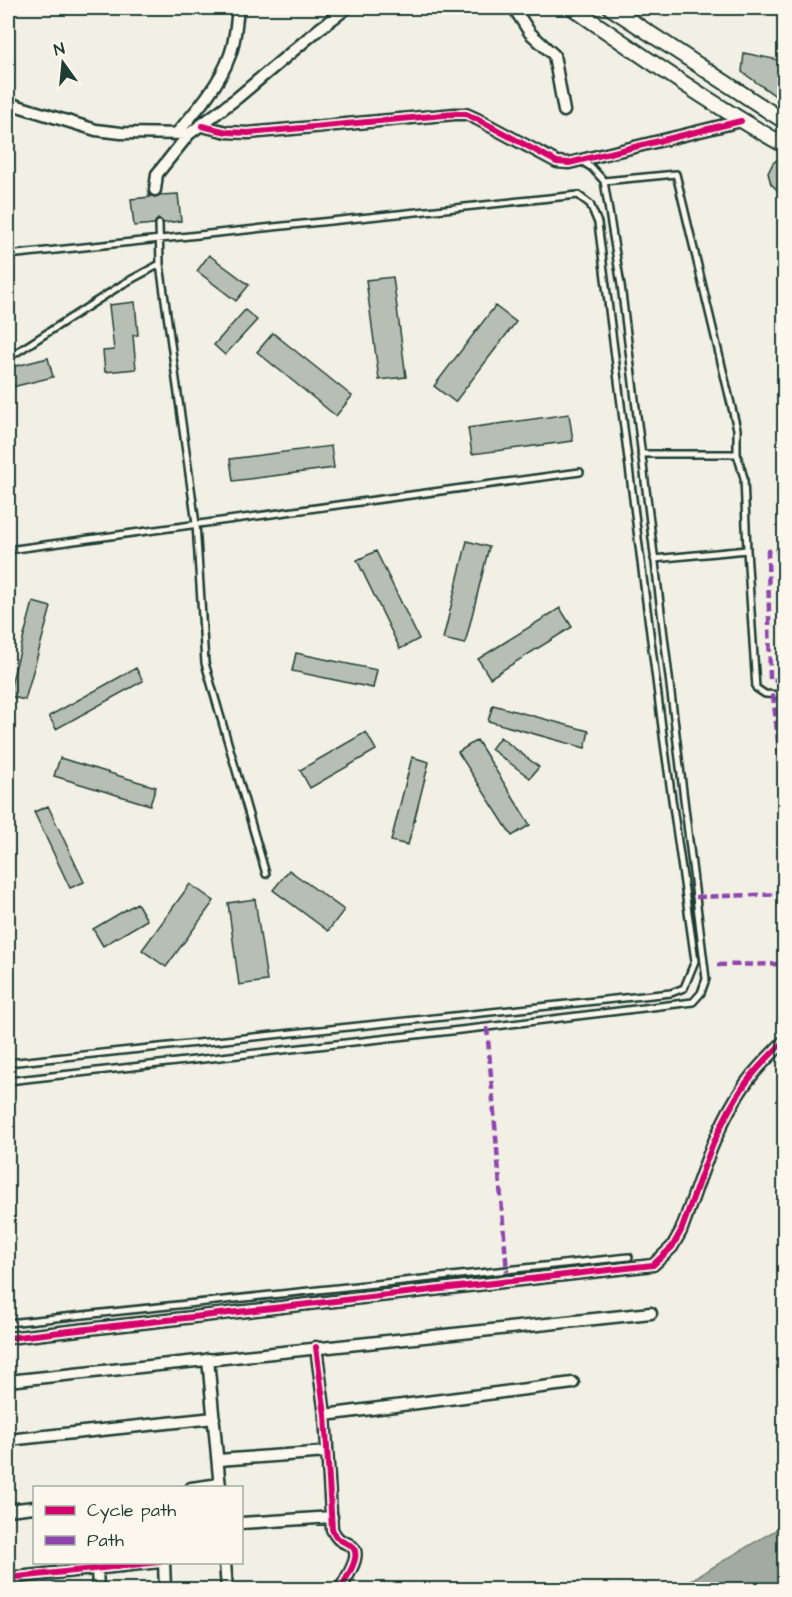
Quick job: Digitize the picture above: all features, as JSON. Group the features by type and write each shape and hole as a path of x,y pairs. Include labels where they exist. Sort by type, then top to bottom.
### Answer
{"street":[{"path":"177,134 197,110 224,69 236,35 238,8"},
{"path":"155,190 157,174 189,134 202,126 347,8"},
{"path":"514,8 530,33 554,55 564,111"},
{"path":"573,8 660,68 784,145"},
{"path":"611,8 784,121"},
{"path":"8,103 96,130 121,133 189,134"},
{"path":"202,126 238,134 418,116 466,114 557,162 580,161 599,154 741,120"},
{"path":"8,1338 653,1265 672,1247 681,1231 732,1103 754,1072 784,1041"},
{"path":"8,1381 651,1313"},
{"path":"316,1347 325,1415 332,1529 336,1538 351,1546 355,1551 356,1559 340,1590"},
{"path":"208,1359 220,1486"},
{"path":"325,1415 573,1383"},
{"path":"8,1440 214,1418"},
{"path":"218,1460 327,1452"},
{"path":"8,1510 33,1507"},
{"path":"243,1523 332,1517"},
{"path":"8,1578 147,1564"},
{"path":"164,1564 165,1590"},
{"path":"225,1564 227,1590"},
{"path":"97,1568 98,1590"}],"lane":[{"path":"8,1081 693,1002 700,993 706,979 621,285 604,181 592,168 580,161"},
{"path":"604,181 676,174 737,429 737,454 744,478 756,688 765,694 784,695"},
{"path":"8,255 578,195 590,204 598,223 664,742 695,961 684,988 672,993 8,1063"},
{"path":"159,224 160,264 196,524 205,663 266,874"},
{"path":"8,358 123,284 160,264"},
{"path":"641,454 737,454"},
{"path":"8,550 580,472"},
{"path":"654,559 747,550"},
{"path":"8,1323 628,1257"}],"shaded area":[{"path":"784,1525 784,1589 676,1589"}],"building":[{"path":"744,53 784,61 784,102 742,72"},
{"path":"784,154 784,196 771,184 768,173 773,163"},
{"path":"178,194 181,221 164,223 158,219 154,224 134,226 131,199 150,197 149,195 155,197"},
{"path":"209,255 249,285 236,301 197,271"},
{"path":"393,277 406,377 379,380 366,280"},
{"path":"135,302 138,335 133,335 136,369 105,372 103,351 114,350 109,305"},
{"path":"495,306 516,322 455,402 434,386"},
{"path":"245,310 257,320 225,355 214,345"},
{"path":"273,333 352,396 336,416 257,352"},
{"path":"48,358 53,377 8,388 8,368"},
{"path":"569,414 573,441 472,454 468,428"},
{"path":"331,446 334,468 233,481 230,459"},
{"path":"467,541 489,547 465,644 443,639"},
{"path":"376,551 419,639 400,649 357,560"},
{"path":"33,602 51,607 25,700 8,696"},
{"path":"560,608 572,627 490,678 478,659"},
{"path":"296,653 377,670 373,688 292,671"},
{"path":"136,668 143,681 56,729 49,716"},
{"path":"493,705 589,731 585,748 488,721"},
{"path":"366,732 376,750 310,788 300,770"},
{"path":"500,737 539,767 530,778 491,749"},
{"path":"477,740 530,825 512,836 458,752"},
{"path":"412,757 429,762 408,845 391,841"},
{"path":"60,758 156,787 150,805 54,776"},
{"path":"48,806 84,882 70,888 34,812"},
{"path":"289,870 344,910 328,931 273,890"},
{"path":"190,884 214,901 166,967 142,950"},
{"path":"255,899 267,981 239,985 228,903"},
{"path":"137,903 147,920 103,946 93,929"}],"marked path":[{"path":"784,551 768,551 770,680 784,680"},
{"path":"773,694 784,798"},
{"path":"696,897 784,894"},
{"path":"717,965 784,964"},
{"path":"487,1027 507,1272"}],"cycle path":[{"path":"202,126 227,132 248,133 466,114 557,162 569,163 741,121"},
{"path":"8,1338 653,1265 672,1247 681,1231 708,1157 733,1103 753,1074 784,1041"},
{"path":"316,1347 325,1415 332,1529 337,1538 354,1549 355,1554 353,1566 340,1590"},
{"path":"8,1578 140,1564"}]}
